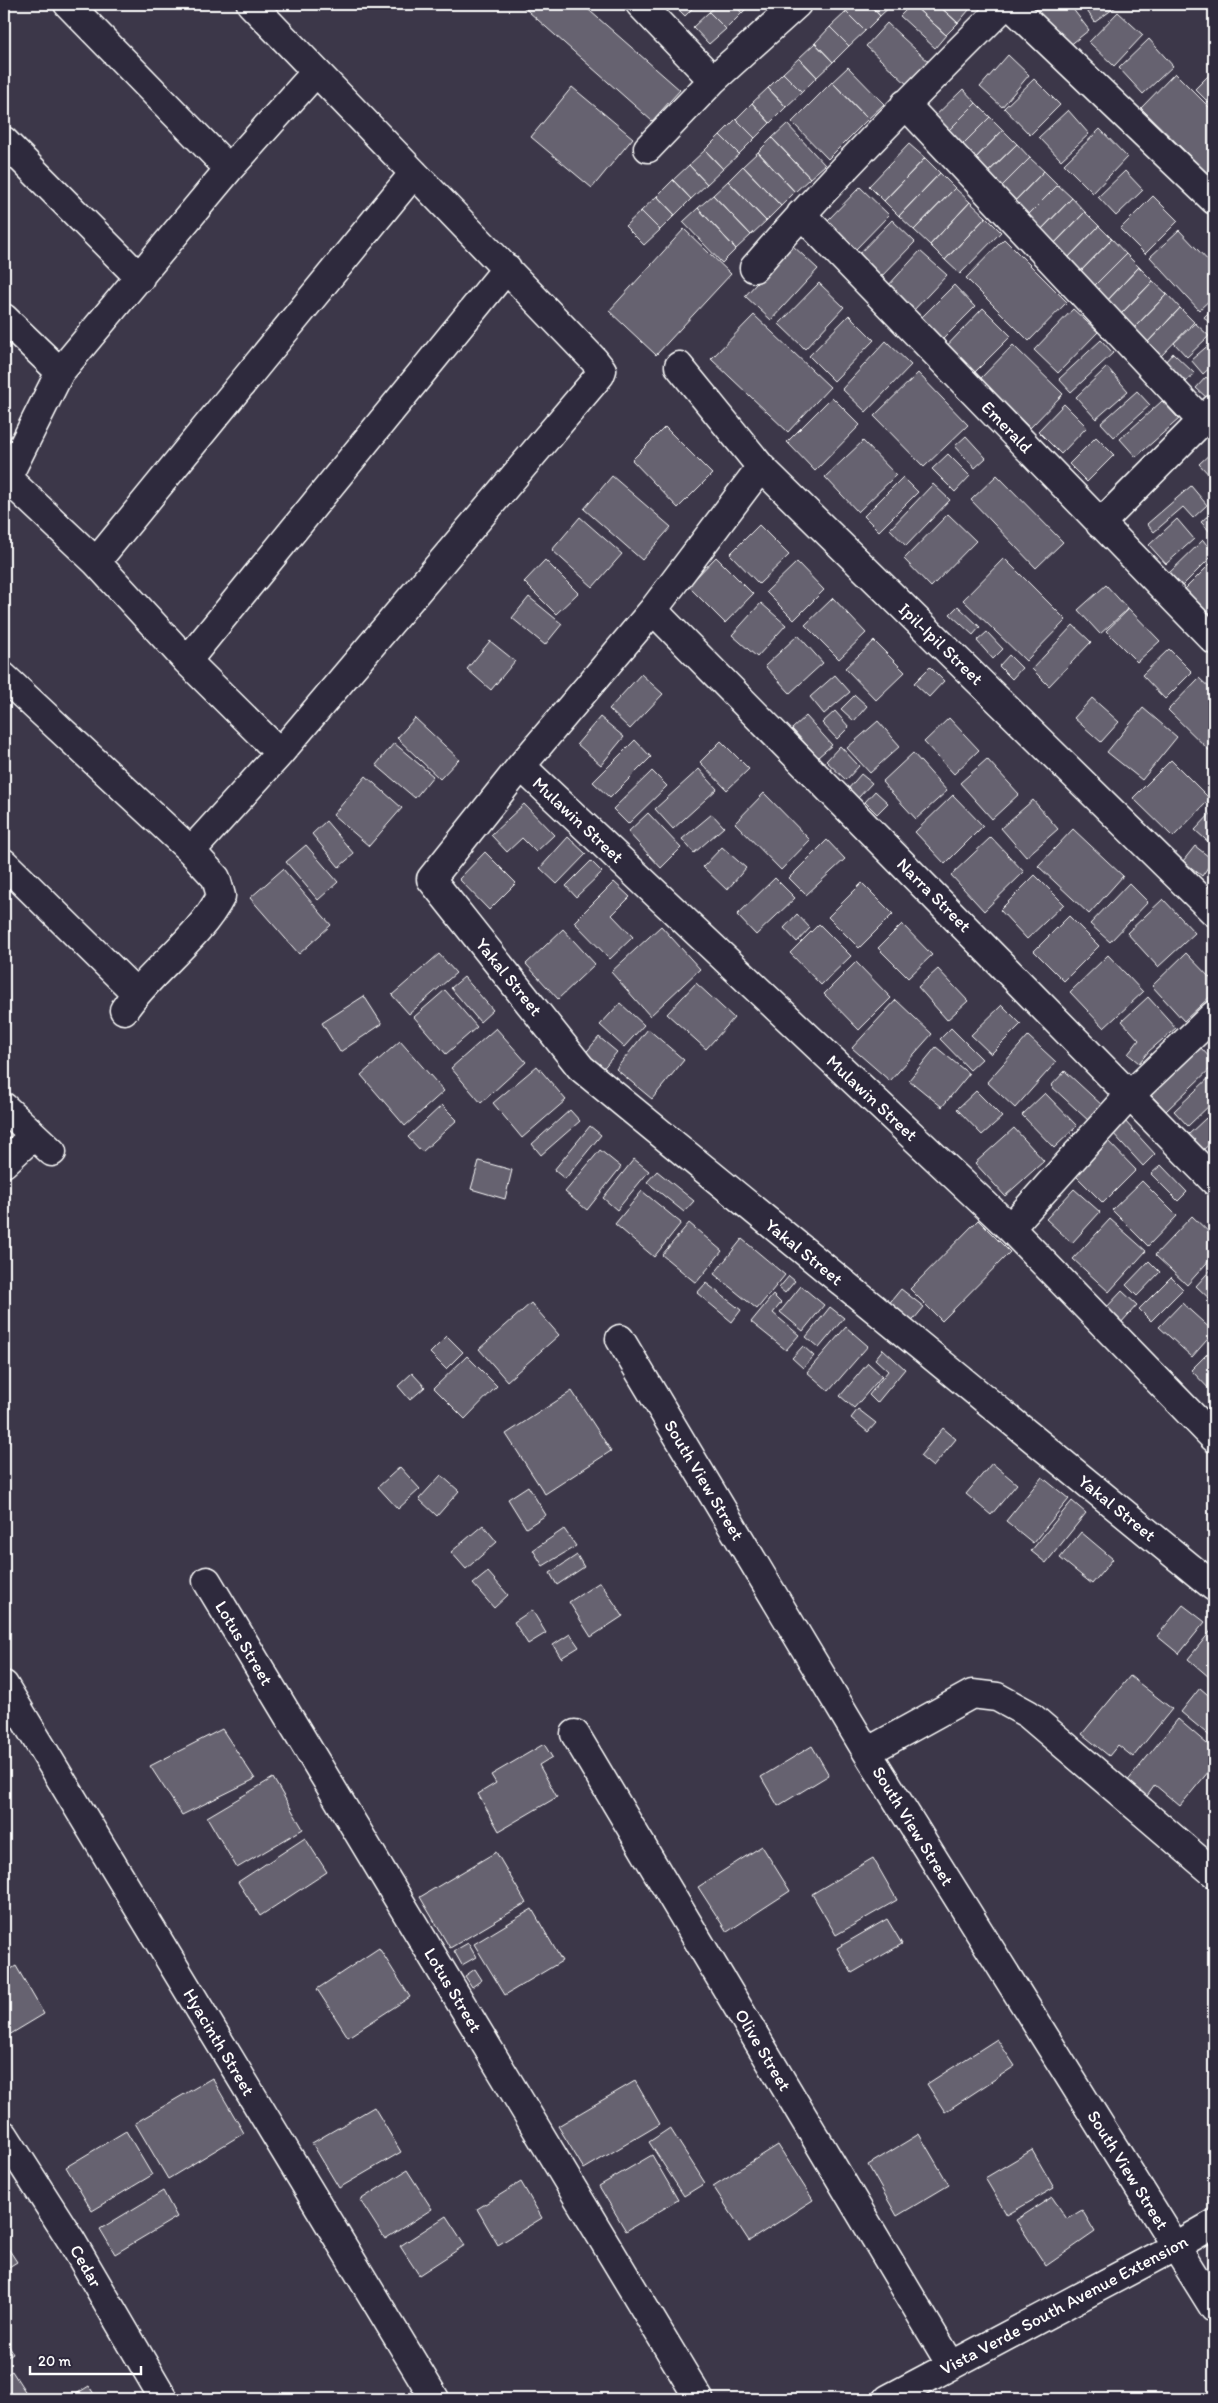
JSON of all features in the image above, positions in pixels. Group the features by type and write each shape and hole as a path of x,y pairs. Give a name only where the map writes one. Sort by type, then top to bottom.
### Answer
{"street":[{"path":"68,4 229,169"},
{"path":"192,851 280,753 600,375 602,370 507,268 250,4"},
{"path":"640,4 713,80"},
{"path":"648,148 713,80 797,4"},
{"path":"754,268 801,214 905,104 1007,4 1214,200"},
{"path":"280,753 188,662 96,562 6,481 60,372 229,169 316,72"},
{"path":"905,104 1208,415 1100,524"},
{"path":"4,141 140,278"},
{"path":"96,562 414,173"},
{"name":"Emerald","path":"801,214 1214,640"},
{"path":"188,662 507,268"},
{"path":"4,318 60,372"},
{"name":"Ipil-Ipil Street","path":"679,366 761,467 1214,912"},
{"path":"521,766 653,610 761,467"},
{"name":"Narra Street","path":"653,610 1214,1181"},
{"path":"4,677 192,851 216,878 220,896 212,913 130,1001 4,863"},
{"name":"Yakal Street","path":"521,766 431,879 581,1068 1214,1587"},
{"name":"Mulawin Street","path":"521,766 1010,1228 1214,1438"},
{"path":"1010,1228 1130,1094 1214,1015"},
{"path":"4,1107 43,1144 4,1163"},
{"name":"South View Street","path":"620,1340 867,1752 1214,2308"},
{"name":"Lotus Street","path":"207,1581 699,2399"},
{"name":"Hyacinth Street","path":"4,1685 435,2399"},
{"path":"867,1752 972,1694 997,1697 1028,1714 1214,1873"},
{"name":"Olive Street","path":"575,1734 951,2365"},
{"name":"Cedar","path":"4,2135 71,2240 164,2399"},
{"name":"Vista Verde South Avenue Extension","path":"888,2399 1214,2224"}],"building":[{"path":"520,4 582,4 680,90 652,121"},
{"path":"673,4 697,4 685,16"},
{"path":"718,4 733,4 742,13 726,29 709,12"},
{"path":"733,4 751,4 742,13"},
{"path":"855,4 869,4 880,16 865,31 846,12"},
{"path":"869,4 893,4 880,16"},
{"path":"912,4 946,35 935,48 900,16"},
{"path":"912,4 937,4 958,23 946,35"},
{"path":"937,4 963,4 969,10 958,23"},
{"path":"1027,4 1069,4 1089,30 1064,50"},
{"path":"1082,4 1120,4 1095,22"},
{"path":"709,12 726,29 709,44 693,27"},
{"path":"846,12 865,31 849,46 830,27"},
{"path":"1118,12 1143,35 1114,66 1089,42"},
{"path":"887,23 931,64 910,87 866,46"},
{"path":"830,27 849,46 833,62 815,43"},
{"path":"1149,39 1173,66 1143,94 1119,68"},
{"path":"815,43 833,62 817,77 799,58"},
{"path":"1008,55 1029,75 1002,107 980,87"},
{"path":"799,58 817,77 802,92 783,73"},
{"path":"848,67 884,104 868,119 832,82"},
{"path":"1214,70 1214,108 1195,89"},
{"path":"783,73 802,92 786,107 768,88"},
{"path":"1175,73 1214,112 1214,174 1211,177 1141,108"},
{"path":"1034,79 1060,105 1030,135 1004,108"},
{"path":"832,82 868,119 828,159 792,122"},
{"path":"572,87 633,138 592,188 531,137"},
{"path":"768,88 786,107 770,123 752,103"},
{"path":"963,89 976,103 942,137 928,123"},
{"path":"752,103 770,123 755,138 736,119"},
{"path":"976,103 990,117 956,151 942,137"},
{"path":"1068,110 1089,134 1061,160 1039,137"},
{"path":"990,117 1003,130 969,165 956,151"},
{"path":"736,119 755,138 739,154 720,135"},
{"path":"787,124 825,165 810,178 772,138"},
{"path":"1100,129 1127,157 1093,193 1064,164"},
{"path":"1003,130 1017,144 982,178 969,165"},
{"path":"720,135 739,154 723,169 705,150"},
{"path":"772,138 810,178 795,192 758,152"},
{"path":"909,144 925,158 884,201 869,186"},
{"path":"1017,144 1030,158 996,192 982,178"},
{"path":"705,150 723,169 707,184 689,165"},
{"path":"758,152 795,192 781,206 743,166"},
{"path":"925,158 940,173 899,216 884,201"},
{"path":"1030,158 1044,171 1010,206 996,192"},
{"path":"689,165 707,184 691,199 673,180"},
{"path":"743,166 781,206 766,221 728,181"},
{"path":"1044,171 1058,185 1024,219 1010,206"},
{"path":"1125,171 1143,190 1116,216 1098,197"},
{"path":"940,173 955,188 914,230 899,216"},
{"path":"673,180 691,199 675,215 657,196"},
{"path":"728,181 766,221 751,235 713,195"},
{"path":"1058,185 1072,198 1037,234 1024,219"},
{"path":"860,187 889,215 856,249 827,221"},
{"path":"955,188 970,202 930,245 914,230"},
{"path":"713,195 751,235 736,249 698,208"},
{"path":"657,196 675,215 660,230 641,211"},
{"path":"1153,196 1178,221 1145,254 1120,229"},
{"path":"1072,198 1085,212 1051,247 1037,234"},
{"path":"970,202 986,217 945,260 930,245"},
{"path":"698,208 736,249 722,263 683,222"},
{"path":"641,211 660,230 644,245 625,226"},
{"path":"1085,212 1099,226 1065,261 1051,247"},
{"path":"986,217 1001,232 960,274 945,260"},
{"path":"892,220 915,242 876,282 853,260"},
{"path":"1099,226 1112,239 1078,274 1065,261"},
{"path":"684,229 731,274 656,355 609,311"},
{"path":"1179,230 1214,267 1214,296 1199,310 1150,257"},
{"path":"1004,239 1067,302 1029,341 966,278"},
{"path":"1112,239 1126,254 1092,288 1078,274"},
{"path":"792,245 818,269 771,320 745,296"},
{"path":"920,251 947,275 912,312 887,287"},
{"path":"1126,254 1139,267 1106,302 1092,288"},
{"path":"1139,267 1153,281 1119,316 1106,302"},
{"path":"1153,281 1167,294 1133,329 1119,316"},
{"path":"819,283 844,307 805,349 779,324"},
{"path":"954,285 975,307 942,340 921,318"},
{"path":"1167,294 1180,308 1147,343 1133,329"},
{"path":"1214,307 1214,329 1204,317"},
{"path":"983,308 1011,336 966,381 939,354"},
{"path":"1180,308 1194,322 1160,357 1147,343"},
{"path":"1073,309 1098,332 1058,373 1034,350"},
{"path":"754,315 830,387 788,432 711,359"},
{"path":"849,315 874,340 834,381 809,356"},
{"path":"1195,323 1209,336 1187,357 1174,343"},
{"path":"1101,340 1113,353 1071,392 1059,379"},
{"path":"886,341 911,365 866,412 842,389"},
{"path":"1211,343 1214,347 1214,364 1203,374 1191,360"},
{"path":"1013,345 1063,394 1030,428 979,380"},
{"path":"1173,353 1194,373 1186,382 1165,362"},
{"path":"1107,367 1128,391 1096,419 1076,397"},
{"path":"918,373 968,425 924,467 874,416"},
{"path":"1206,377 1214,384 1214,390 1207,398 1196,388"},
{"path":"1137,391 1150,405 1114,437 1101,423"},
{"path":"832,397 860,425 815,471 787,442"},
{"path":"1162,401 1179,419 1136,457 1120,439"},
{"path":"1064,404 1087,427 1061,454 1038,431"},
{"path":"665,427 712,474 678,508 632,460"},
{"path":"966,436 986,458 975,468 955,446"},
{"path":"1096,437 1114,455 1087,482 1069,464"},
{"path":"863,441 896,475 858,512 825,477"},
{"path":"1214,450 1214,480 1199,464"},
{"path":"948,454 970,476 955,492 932,469"},
{"path":"997,475 1063,542 1036,568 971,500"},
{"path":"612,476 671,527 642,560 584,509"},
{"path":"903,477 918,492 879,531 864,516"},
{"path":"933,484 950,500 906,546 890,529"},
{"path":"1191,486 1207,505 1193,518 1183,507 1154,532 1147,524"},
{"path":"1214,510 1214,536 1201,522"},
{"path":"948,514 976,541 931,587 904,559"},
{"path":"580,517 622,554 593,587 552,550"},
{"path":"1177,519 1194,539 1166,564 1149,545"},
{"path":"759,525 789,555 759,584 730,554"},
{"path":"1203,540 1214,554 1179,589 1166,576"},
{"path":"716,557 753,594 725,623 688,586"},
{"path":"1004,558 1066,620 1026,661 963,600"},
{"path":"545,560 578,593 556,614 524,582"},
{"path":"1214,560 1214,617 1213,618 1185,589"},
{"path":"797,562 824,590 794,620 766,592"},
{"path":"1106,585 1128,609 1100,634 1078,610"},
{"path":"529,597 562,624 545,645 512,618"},
{"path":"833,598 866,633 839,659 805,625"},
{"path":"761,603 786,625 757,657 732,635"},
{"path":"958,606 980,627 973,635 950,614"},
{"path":"1129,609 1160,641 1137,662 1106,631"},
{"path":"1073,625 1091,642 1049,686 1032,669"},
{"path":"987,632 1003,649 993,659 977,641"},
{"path":"798,635 823,663 790,693 765,666"},
{"path":"490,641 515,661 491,690 467,669"},
{"path":"874,641 905,672 876,700 845,668"},
{"path":"1169,649 1192,672 1165,699 1142,675"},
{"path":"1009,655 1022,668 1012,679 999,666"},
{"path":"930,667 944,681 929,697 914,683"},
{"path":"641,674 663,694 630,729 609,709"},
{"path":"835,675 850,692 824,714 810,697"},
{"path":"1199,678 1214,692 1214,755 1168,710"},
{"path":"855,695 867,706 854,721 841,709"},
{"path":"1092,698 1119,722 1101,742 1074,718"},
{"path":"1143,708 1177,737 1142,780 1107,752"},
{"path":"835,711 849,727 837,739 822,723"},
{"path":"806,716 832,745 818,757 792,729"},
{"path":"600,717 624,737 601,765 577,744"},
{"path":"415,718 459,759 440,779 397,738"},
{"path":"949,718 979,750 954,774 924,742"},
{"path":"878,721 900,746 870,773 847,748"},
{"path":"635,740 651,757 610,798 593,782"},
{"path":"721,741 749,769 727,790 700,762"},
{"path":"394,743 433,776 415,798 376,765"},
{"path":"840,746 859,766 846,780 826,761"},
{"path":"913,753 947,791 916,819 882,782"},
{"path":"987,759 1019,794 992,819 960,783"},
{"path":"1171,760 1210,799 1173,837 1133,798"},
{"path":"699,769 717,789 673,829 655,809"},
{"path":"652,771 667,786 628,824 613,809"},
{"path":"861,774 872,783 858,798 848,789"},
{"path":"366,776 402,808 369,846 333,815"},
{"path":"875,791 888,803 877,814 865,802"},
{"path":"764,793 810,840 781,870 735,823"},
{"path":"953,795 983,826 945,864 915,832"},
{"path":"1033,800 1058,829 1026,857 1001,828"},
{"path":"524,804 554,835 536,852 522,838 507,852 491,835"},
{"path":"1214,810 1214,847 1195,830"},
{"path":"648,813 681,848 661,868 628,832"},
{"path":"712,814 724,827 694,853 682,839"},
{"path":"326,821 354,854 339,867 312,834"},
{"path":"1073,829 1123,876 1089,914 1038,866"},
{"path":"568,837 586,854 557,884 540,868"},
{"path":"991,837 1024,872 984,911 951,875"},
{"path":"827,840 845,859 806,895 789,878"},
{"path":"306,845 338,882 318,900 286,862"},
{"path":"1195,846 1213,860 1202,876 1183,861"},
{"path":"722,847 746,868 727,890 703,867"},
{"path":"485,852 516,883 489,910 459,879"},
{"path":"591,861 602,872 576,897 566,886"},
{"path":"283,869 331,925 299,954 250,898"},
{"path":"1035,875 1064,904 1027,939 1000,910"},
{"path":"775,878 795,898 756,935 737,915"},
{"path":"614,882 630,897 612,915 633,937 610,959 574,922"},
{"path":"862,883 893,914 859,948 828,917"},
{"path":"1129,883 1148,902 1110,942 1090,924"},
{"path":"1163,899 1195,933 1158,967 1127,933"},
{"path":"797,914 810,928 797,942 784,928"},
{"path":"1069,916 1099,946 1064,981 1034,951"},
{"path":"819,924 851,956 821,985 790,953"},
{"path":"902,924 932,955 908,978 878,948"},
{"path":"661,926 700,969 650,1016 611,972"},
{"path":"563,929 595,964 558,999 526,964"},
{"path":"1186,953 1214,982 1214,993 1184,1021 1152,986"},
{"path":"439,954 456,973 409,1014 392,995"},
{"path":"1108,955 1143,992 1104,1028 1070,992"},
{"path":"856,962 891,998 859,1030 824,994"},
{"path":"938,969 968,1001 947,1020 918,987"},
{"path":"464,977 493,1010 480,1022 451,988"},
{"path":"696,983 734,1018 706,1049 667,1014"},
{"path":"445,990 477,1027 446,1054 414,1017"},
{"path":"364,996 382,1024 340,1052 322,1023"},
{"path":"1148,997 1176,1028 1149,1051 1139,1063 1128,1054 1139,1040 1122,1021"},
{"path":"896,1000 932,1034 890,1081 852,1048"},
{"path":"620,1003 644,1025 624,1047 600,1025"},
{"path":"1002,1005 1021,1024 991,1054 971,1035"},
{"path":"496,1028 526,1062 481,1103 451,1068"},
{"path":"951,1028 982,1059 970,1070 940,1039"},
{"path":"648,1029 684,1060 652,1099 616,1069"},
{"path":"1028,1036 1056,1062 1015,1108 987,1082"},
{"path":"599,1037 617,1052 601,1071 583,1056"},
{"path":"400,1041 444,1091 405,1126 361,1075"},
{"path":"936,1047 969,1074 942,1107 909,1080"},
{"path":"1200,1047 1214,1062 1214,1065 1166,1111 1150,1094"},
{"path":"537,1066 566,1100 522,1138 493,1103"},
{"path":"1065,1071 1104,1107 1090,1122 1051,1086"},
{"path":"1214,1073 1214,1101 1188,1126 1174,1111"},
{"path":"976,1091 1002,1117 982,1135 957,1109"},
{"path":"1045,1093 1077,1126 1054,1148 1022,1115"},
{"path":"442,1105 457,1120 422,1152 408,1137"},
{"path":"570,1110 580,1121 541,1155 532,1144"},
{"path":"1206,1118 1214,1127 1214,1140 1202,1151 1188,1135"},
{"path":"1124,1120 1155,1154 1143,1166 1112,1132"},
{"path":"590,1126 601,1135 565,1179 554,1170"},
{"path":"1014,1128 1044,1161 1005,1196 975,1163"},
{"path":"1105,1138 1136,1170 1103,1203 1071,1171"},
{"path":"1214,1147 1214,1162 1207,1155"},
{"path":"600,1150 621,1167 587,1210 565,1192"},
{"path":"634,1159 649,1171 617,1210 603,1198"},
{"path":"479,1161 512,1170 505,1199 471,1189"},
{"path":"1161,1165 1187,1192 1178,1201 1151,1174"},
{"path":"657,1171 694,1201 684,1212 647,1182"},
{"path":"1142,1181 1177,1216 1148,1246 1112,1210"},
{"path":"1074,1189 1100,1212 1072,1243 1046,1219"},
{"path":"642,1191 681,1223 654,1257 615,1224"},
{"path":"1192,1216 1214,1237 1214,1255 1187,1285 1155,1255"},
{"path":"1110,1219 1146,1251 1109,1292 1073,1259"},
{"path":"978,1220 1010,1252 942,1321 910,1289"},
{"path":"689,1223 722,1251 696,1283 662,1255"},
{"path":"742,1239 785,1275 757,1309 714,1274"},
{"path":"1149,1261 1160,1272 1137,1296 1126,1285"},
{"path":"1214,1266 1214,1303 1196,1286"},
{"path":"789,1276 795,1281 785,1293 779,1288"},
{"path":"1171,1277 1183,1289 1151,1321 1139,1309"},
{"path":"706,1283 741,1310 732,1322 697,1293"},
{"path":"801,1286 824,1305 803,1331 780,1312"},
{"path":"901,1289 924,1307 904,1331 882,1312"},
{"path":"1122,1291 1137,1305 1120,1324 1105,1309"},
{"path":"773,1295 781,1303 773,1313 799,1335 786,1350 751,1322"},
{"path":"531,1303 559,1335 507,1381 479,1349"},
{"path":"1182,1303 1214,1332 1192,1357 1159,1327"},
{"path":"830,1307 844,1318 819,1348 806,1337"},
{"path":"846,1327 868,1346 829,1391 807,1372"},
{"path":"447,1336 463,1352 446,1369 430,1353"},
{"path":"803,1346 814,1356 803,1368 792,1358"},
{"path":"1214,1347 1214,1394 1191,1370"},
{"path":"883,1349 905,1369 877,1403 869,1395 888,1371 875,1359"},
{"path":"467,1356 497,1386 465,1419 434,1388"},
{"path":"868,1363 882,1376 854,1408 840,1396"},
{"path":"412,1373 425,1387 410,1400 398,1386"},
{"path":"572,1391 611,1451 545,1494 506,1434"},
{"path":"858,1409 876,1423 868,1432 851,1418"},
{"path":"943,1428 956,1439 933,1467 920,1456"},
{"path":"992,1463 1017,1484 991,1515 966,1494"},
{"path":"400,1467 420,1489 398,1509 378,1487"},
{"path":"441,1475 459,1491 437,1516 419,1499"},
{"path":"1042,1477 1069,1499 1033,1543 1006,1521"},
{"path":"528,1486 546,1515 526,1528 508,1499"},
{"path":"1072,1501 1086,1513 1046,1563 1031,1551"},
{"path":"483,1525 497,1542 466,1569 451,1552"},
{"path":"564,1529 576,1546 543,1566 533,1550"},
{"path":"1081,1532 1113,1559 1092,1584 1060,1558"},
{"path":"577,1555 584,1567 557,1585 550,1573"},
{"path":"488,1572 508,1595 494,1608 473,1584"},
{"path":"600,1582 623,1616 591,1637 569,1602"},
{"path":"1183,1605 1205,1622 1179,1654 1157,1636"},
{"path":"532,1610 546,1633 528,1644 514,1622"},
{"path":"1214,1627 1214,1671 1209,1677 1188,1659"},
{"path":"570,1634 579,1647 561,1658 553,1645"},
{"path":"1130,1676 1172,1709 1133,1757 1118,1745 1109,1756 1082,1734"},
{"path":"1200,1688 1214,1700 1214,1735 1212,1738 1181,1712"},
{"path":"1178,1719 1214,1750 1214,1765 1180,1806 1155,1785 1145,1799 1126,1783"},
{"path":"222,1729 255,1779 182,1815 150,1766"},
{"path":"544,1744 552,1757 539,1765 557,1797 499,1831 478,1794 496,1783 491,1775"},
{"path":"812,1746 829,1775 778,1806 761,1777"},
{"path":"273,1778 303,1829 237,1868 207,1817"},
{"path":"305,1838 327,1872 260,1916 238,1882"},
{"path":"762,1846 790,1891 727,1932 698,1887"},
{"path":"496,1852 526,1903 450,1948 420,1897"},
{"path":"873,1858 897,1900 836,1935 812,1894"},
{"path":"532,1909 562,1961 505,1995 474,1944"},
{"path":"887,1919 902,1944 852,1973 837,1948"},
{"path":"468,1943 476,1957 462,1965 454,1951"},
{"path":"379,1948 410,1997 348,2037 317,1989"},
{"path":"16,1966 44,2014 4,2038 4,1973"},
{"path":"475,1969 482,1980 472,1987 465,1976"},
{"path":"997,2039 1015,2066 945,2112 927,2084"},
{"path":"212,2078 244,2133 168,2179 135,2123"},
{"path":"635,2081 660,2124 584,2169 558,2126"},
{"path":"374,2107 401,2152 339,2188 312,2143"},
{"path":"670,2128 705,2183 684,2196 649,2142"},
{"path":"126,2131 152,2175 92,2211 66,2167"},
{"path":"919,2134 949,2185 897,2216 868,2165"},
{"path":"778,2145 813,2200 749,2241 713,2186"},
{"path":"1032,2150 1054,2188 1007,2215 985,2178"},
{"path":"652,2155 678,2200 626,2231 599,2186"},
{"path":"407,2170 432,2209 385,2239 360,2200"},
{"path":"521,2182 542,2218 498,2245 477,2209"},
{"path":"163,2191 177,2217 115,2254 100,2229"},
{"path":"1052,2197 1067,2219 1082,2210 1095,2232 1046,2266 1016,2220"},
{"path":"446,2216 465,2245 419,2275 400,2246"},
{"path":"4,2242 17,2262 4,2270"},
{"path":"4,2338 13,2353 4,2359"},
{"path":"12,2371 30,2399 4,2399 4,2376"},
{"path":"89,2386 97,2399 68,2399"}]}
